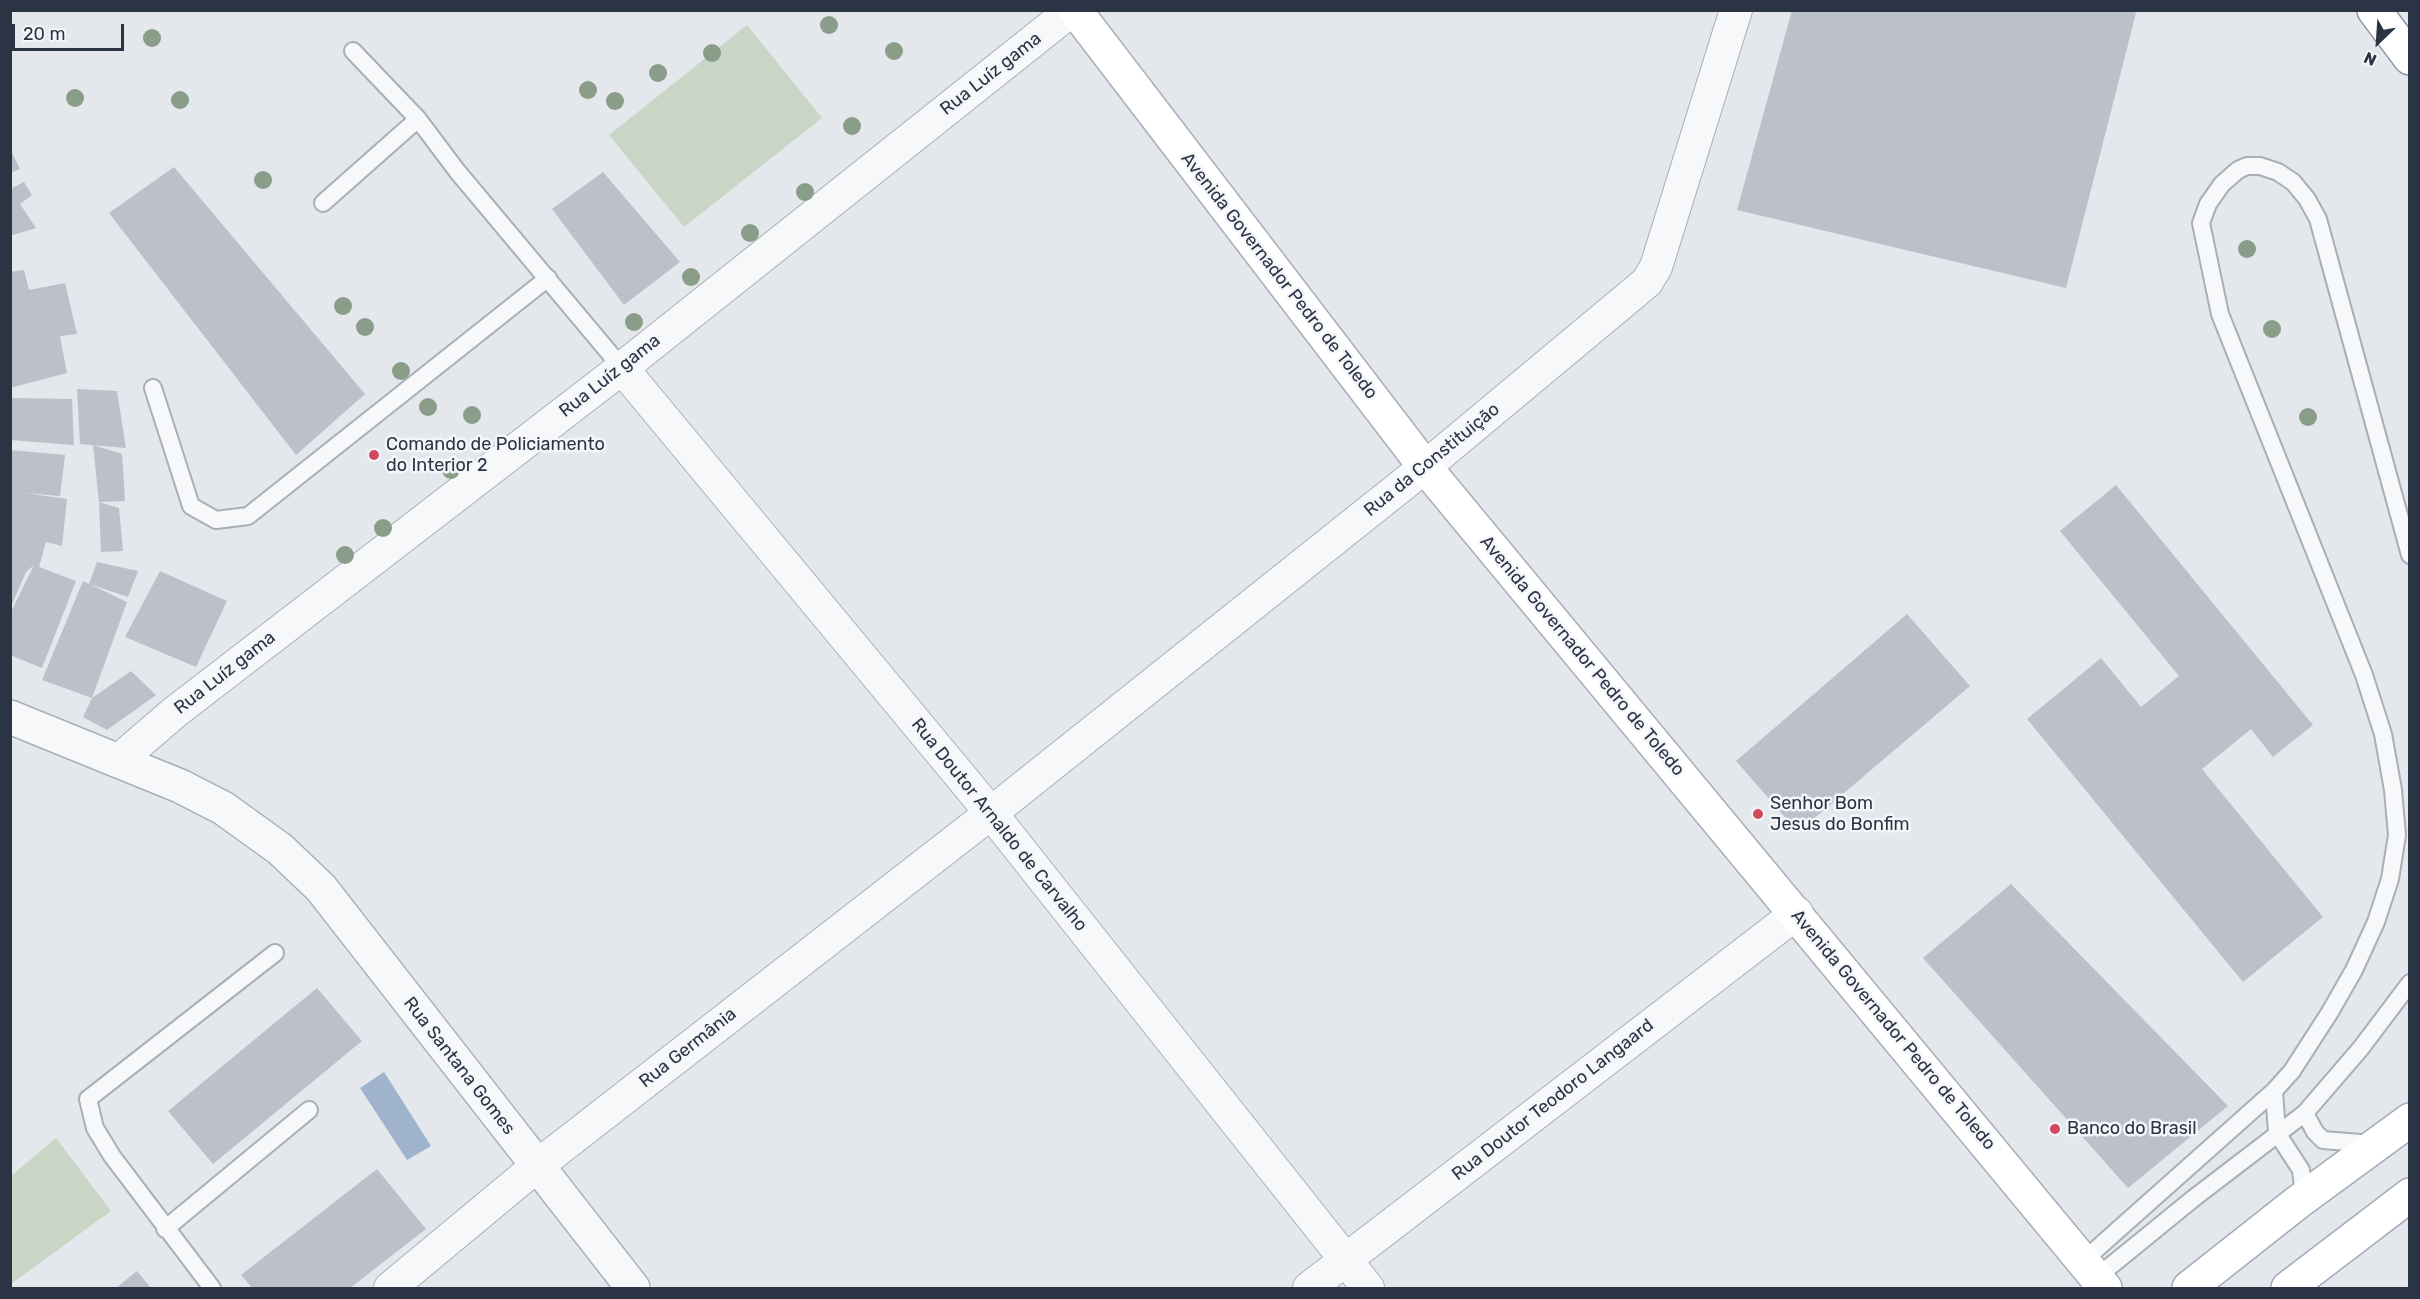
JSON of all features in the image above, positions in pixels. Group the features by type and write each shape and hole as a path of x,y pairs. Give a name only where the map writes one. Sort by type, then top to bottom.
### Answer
{"main road":[{"name":"Avenida Governador Pedro de Toledo","path":"1073,10 1425,467 2095,1275"},
{"path":"2374,10 2409,58"},
{"path":"2189,1288 2298,1202 2409,1120"},
{"path":"2289,1288 2409,1195"}],"street":[{"name":"Rua Luíz gama","path":"118,761 175,712 622,368 1073,10"},
{"name":"Rua da Constituição","path":"991,813 1425,467 1641,288 1652,276 1736,10"},
{"name":"Rua Doutor Arnaldo de Carvalho","path":"622,368 991,813 1368,1288"},
{"name":"Rua Santana Gomes","path":"10,717 180,786 223,808 280,849 321,888 633,1288"},
{"name":"Rua Germânia","path":"390,1288 537,1166 991,813"},
{"name":"Rua Doutor Teodoro Langaard","path":"1309,1288 1797,913"}],"lane":[{"path":"353,51 418,119 457,171 622,368"},
{"path":"323,203 418,119"},
{"path":"2095,1275 2274,1091 2309,1047 2354,970 2376,922 2390,879 2397,835 2393,790 2383,734 2364,675 2220,314 2201,223 2208,204 2222,184 2238,170 2247,166 2260,166 2278,172 2293,182 2307,199 2318,219 2409,555"},
{"path":"153,388 192,506 216,520 248,516 548,278"},
{"path":"212,1288 165,1228 105,1144 95,1128 88,1099 275,953"},
{"path":"2095,1275 2305,1113 2361,1048 2409,983"},
{"path":"2274,1091 2277,1133 2301,1170 2303,1188 2298,1202"},
{"path":"165,1228 309,1110"},
{"path":"2305,1113 2315,1132 2323,1140 2377,1144"}],"green space":[{"path":"747,25 822,118 684,227 609,135"},
{"path":"56,1138 111,1211 11,1284 11,1176"}],"water":[{"path":"384,1072 431,1146 407,1160 360,1088"}],"building":[{"path":"1792,10 2125,10 2136,13 2066,288 1737,210"},
{"path":"10,149 20,169 10,173"},
{"path":"174,167 365,394 296,455 109,213"},
{"path":"603,172 680,262 624,305 552,209"},
{"path":"24,182 32,195 20,204 36,228 10,236 10,189"},
{"path":"24,270 29,290 65,283 77,334 60,336 67,373 10,388 10,272"},
{"path":"77,389 117,391 126,448 80,444"},
{"path":"10,398 72,399 74,445 10,440"},
{"path":"93,445 122,454 125,501 99,502"},
{"path":"10,450 65,455 60,496 25,493 67,499 62,546 46,542 39,567 76,581 42,668 10,655 10,614 34,565 26,572 10,609"},
{"path":"2116,485 2313,725 2273,757 2251,729 2202,769 2323,917 2243,982 2027,719 2101,658 2141,707 2179,676 2060,531"},
{"path":"99,502 119,508 123,551 101,552"},
{"path":"97,562 138,571 128,597 89,584"},
{"path":"160,571 227,601 196,667 125,637"},
{"path":"83,581 127,602 92,698 42,680"},
{"path":"1907,614 1970,686 1798,832 1736,761"},
{"path":"131,671 156,695 107,730 83,717 92,698"},
{"path":"2011,884 2228,1106 2128,1188 1923,958"},
{"path":"317,988 362,1041 213,1164 168,1111"},
{"path":"377,1169 426,1229 350,1288 252,1288 241,1275"},
{"path":"137,1271 151,1288 116,1288"}],"place":[{"name":"Comando de Policiamento do Interior 2","path":"374,455"},
{"name":"Senhor Bom Jesus do Bonfim","path":"1758,814"},
{"name":"Banco do Brasil","path":"2055,1129"}]}
